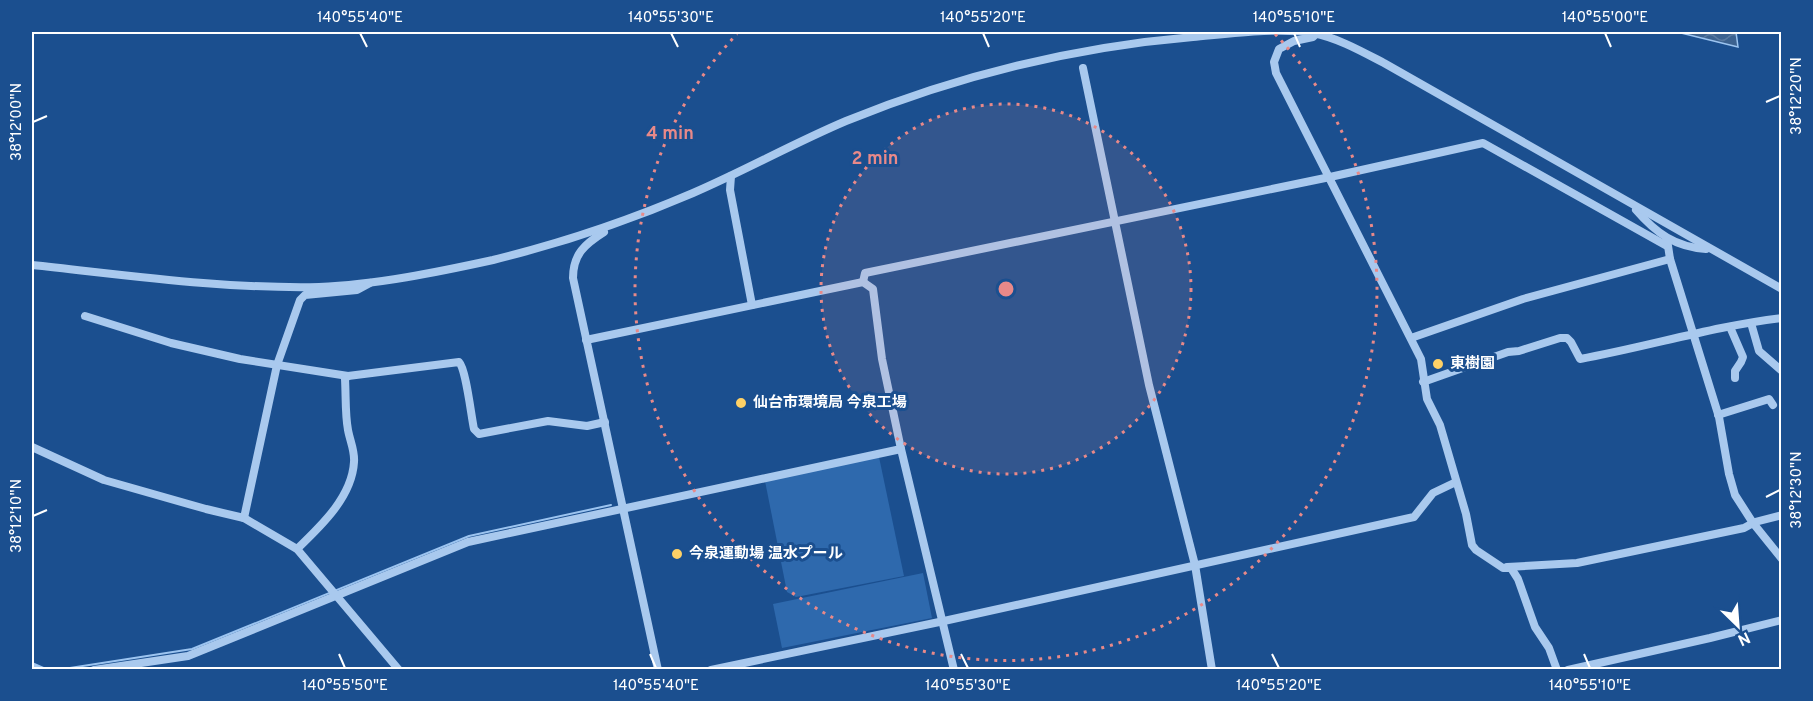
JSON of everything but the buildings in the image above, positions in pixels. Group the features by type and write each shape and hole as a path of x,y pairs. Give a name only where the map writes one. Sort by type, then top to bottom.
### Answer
{"street":[{"path":"32,265 241,286 321,286 371,282 500,258 588,234 691,194 824,131 955,82 1067,54 1146,41 1279,32 1317,34 1346,44 1384,63 1782,290"},
{"path":"1317,34 1294,41 1279,49 1274,62 1276,73 1421,359 1427,399 1440,425 1466,514 1472,545 1503,568 1511,568 1518,579 1533,622 1549,648 1557,669"},
{"path":"1083,69 1149,385 1195,565 1212,669"},
{"path":"863,282 866,273 1483,143 1667,243 1711,250"},
{"path":"731,176 730,190 752,305"},
{"path":"1630,203 1667,243 1718,414 1733,489 1740,505 1782,559"},
{"path":"618,222 585,245 576,256 573,278 602,423 658,669"},
{"path":"1411,339 1523,299 1670,259"},
{"path":"244,518 277,365 303,297 357,290 371,282"},
{"path":"586,339 863,282 873,289 882,359 954,669"},
{"path":"85,316 171,344 240,359 348,376 459,362 463,366 474,429 479,434 548,421 587,426 602,423"},
{"path":"1423,382 1508,352 1520,351 1560,338 1567,338 1571,342 1580,359 1751,322 1782,318"},
{"path":"1751,322 1758,351 1782,371"},
{"path":"1730,327 1743,357"},
{"path":"1735,378 1735,371 1743,357 1758,351"},
{"path":"297,549 326,522 346,489 353,471 354,460 347,420 345,380 348,376"},
{"path":"1718,414 1768,399 1773,405"},
{"path":"32,447 104,480 244,518 297,549 399,669"},
{"path":"94,669 188,656 334,592 468,542 901,448"},
{"path":"711,669 944,621 1414,516 1433,493 1456,482"},
{"path":"1503,568 1577,563 1744,528 1782,514"},
{"path":"1568,669 1782,620"},
{"path":"32,667 37,669"}],"shaded area":[{"path":"879,457 904,576 796,597 787,592 765,481"},
{"path":"923,573 932,618 782,648 773,604"}],"water":[{"path":"1677,32 1736,32 1738,47"}],"waterway":[{"path":"57,670 192,649 469,536 611,505"},
{"path":"32,663 48,670"}],"place":[{"name":"東樹園","path":"1438,364"},
{"name":"仙台市環境局 今泉工場","path":"741,403"},
{"name":"今泉運動場 温水プール","path":"677,554"}]}
